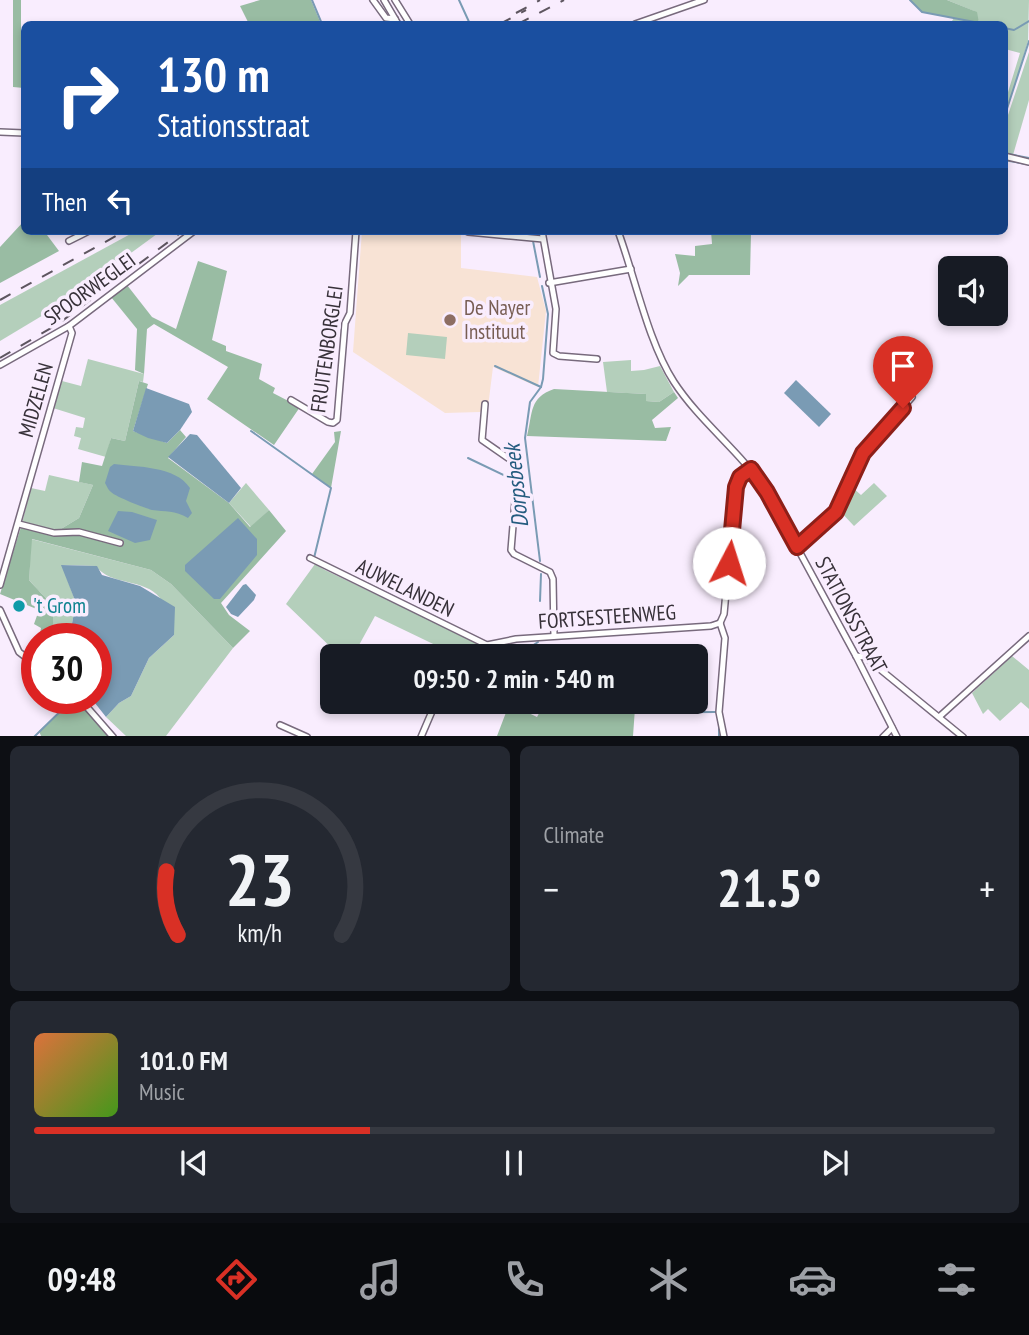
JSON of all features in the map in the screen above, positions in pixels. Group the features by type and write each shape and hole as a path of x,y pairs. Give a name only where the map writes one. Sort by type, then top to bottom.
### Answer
{"street":[{"path":"373,0 386,18 394,21"},
{"path":"384,0 395,21"},
{"path":"395,0 408,21"},
{"path":"646,21 704,0"},
{"path":"0,132 21,133"},
{"path":"1008,157 1029,162"},
{"path":"69,242 82,235"},
{"name":"SPOORWEGLEI","path":"0,365 69,326 189,235"},
{"name":"FRUITENBORGLEI","path":"291,400 328,422 337,420 345,323 350,313 356,235"},
{"path":"508,235 543,239"},
{"path":"542,235 555,309 553,353 559,356 597,359"},
{"name":"STATIONSSTRAAT","path":"619,235 655,342 674,383 751,469 767,492 896,736"},
{"path":"550,283 631,269"},
{"name":"MIDZELEN","path":"1,580 72,333 69,326"},
{"path":"797,547 836,512 863,453 912,397"},
{"path":"485,404 482,440 517,463 511,550 550,572 553,579 554,636"},
{"path":"724,736 719,712 724,638 720,623 724,614 736,483 751,469"},
{"path":"19,524 54,533 79,532 120,543"},
{"name":"AUWELANDEN","path":"310,558 485,644"},
{"path":"0,610 21,654"},
{"name":"FORTSESTEENWEG","path":"492,644 516,639 711,626 720,623"},
{"path":"939,717 1029,636"},
{"path":"856,656 865,657 962,736"},
{"path":"93,714 112,736"},
{"path":"421,736 431,714"},
{"path":"280,725 305,736"},
{"path":"884,736 892,728"}],"shaded area":[{"name":"De Nayer Instituut","path":"362,235 461,235 461,268 537,277 546,311 538,387 493,367 488,407 480,412 445,413 353,352"}],"green space":[{"path":"13,0 21,0 21,88 13,87"},
{"path":"260,0 311,0 320,21 248,21 240,6"},
{"path":"910,0 947,0 977,12 979,21 969,21 922,12"},
{"path":"947,0 1029,0 1028,41 1008,107 1008,92 1020,53 1008,50 1008,21 979,21 974,11"},
{"path":"954,18 973,21 952,21"},
{"path":"1029,52 1029,100 1013,155 1008,154 1008,115"},
{"path":"21,224 21,235 47,235 59,251 0,283 0,247"},
{"path":"129,235 156,235 60,305 0,341 0,305"},
{"path":"711,235 751,235 750,275 689,275 678,286 680,273 675,254 695,256 695,246 712,244"},
{"path":"198,261 227,271 212,340 226,346 226,351 262,364 259,379 275,388 273,393 300,407 274,445 207,399 228,367 154,324 147,329 144,374 135,370 137,329 111,297 127,285 152,317 176,329"},
{"path":"408,333 447,337 445,359 406,355"},
{"path":"88,359 144,374 143,382 139,381 125,441 111,438 106,457 78,449 81,438 74,436 76,427 83,428 85,418 53,408 62,381 81,386"},
{"path":"631,360 631,371 660,366 674,392 659,402 646,401 646,394 607,392 603,362"},
{"path":"139,381 148,384 133,431 167,443 180,430 186,437 168,458 229,503 250,527 269,510 286,531 221,603 229,615 250,631 233,648 171,584 151,570 32,539 29,580 51,605 53,623 34,623 39,610 0,594 21,527 51,535 79,518 93,485 79,482 82,462 102,466 111,438 125,441"},
{"path":"554,389 646,394 646,401 659,402 674,392 678,398 652,420 655,428 671,427 666,441 527,436 536,401"},
{"path":"341,431 331,488 312,474 335,442 334,432"},
{"path":"49,475 93,485 79,518 56,532 22,523 31,488 45,491"},
{"path":"246,483 269,510 251,527 229,503"},
{"path":"874,483 887,496 854,526 839,510 853,488 861,495"},
{"path":"31,539 151,570 171,584 233,648 166,736 126,736 106,717 112,714 119,703 131,696 149,658 174,635 160,598 146,587 110,577 96,566 62,565 76,603 72,623 53,623 51,605 29,580"},
{"path":"315,564 480,644 433,644 375,616 360,644 328,644 286,604"},
{"path":"1012,656 1029,670 1029,709 1021,702 1000,721 988,709 983,714 972,693"},
{"path":"57,714 90,714 110,736 41,736 39,731"},
{"path":"505,714 531,714 537,717 539,714 635,714 633,736 497,736"}],"water":[{"path":"796,380 831,414 819,427 784,393"},
{"path":"146,388 189,404 192,412 167,443 133,431"},
{"path":"190,434 197,435 241,488 229,503 168,457"},
{"path":"114,464 155,469 175,475 190,488 186,501 192,513 188,518 174,512 152,510 114,494 105,483 110,467"},
{"path":"118,511 132,512 157,520 150,540 135,543 108,531"},
{"path":"238,518 257,539 257,555 220,599 214,599 185,571 185,565"},
{"path":"61,565 97,566 102,575 140,586 175,607 174,635 149,658 131,696 112,711 112,623 72,623 76,603"},
{"path":"246,584 256,595 238,617 231,614 226,607"}],"waterway":[{"path":"312,0 321,21"},
{"name":"Dorpsbeek","path":"459,0 469,21"},
{"path":"910,0 922,12 969,21"},
{"path":"1008,29 1014,30 1029,21"},
{"path":"1008,106 1029,41"},
{"path":"1008,154 1029,158"},
{"path":"1008,161 1026,164"},
{"name":"Dorpsbeek","path":"533,241 540,277"},
{"name":"Dorpsbeek","path":"540,561 525,438 530,402 541,387 543,379 548,314 542,286"},
{"path":"495,366 541,387"},
{"path":"251,431 331,488 314,558"},
{"path":"468,458 510,478"},
{"name":"Dorpsbeek","path":"540,601 541,574"},
{"name":"Dorpsbeek","path":"708,712 716,712"},
{"path":"35,736 58,714"},
{"name":"Dorpsbeek","path":"719,727 719,736"}],"railway":[{"path":"516,13 540,0"},
{"path":"524,21 564,0"},
{"path":"506,21 526,10"},
{"path":"0,300 118,235"},
{"path":"0,358 58,324 178,235"}],"place":[{"name":"De Nayer Instituut","path":"450,320"},
{"name":"'t Grom","path":"19,606"}],"route":[{"path":"729,563 736,483 740,477 751,469 797,547 836,512 863,453 903,408"}]}
